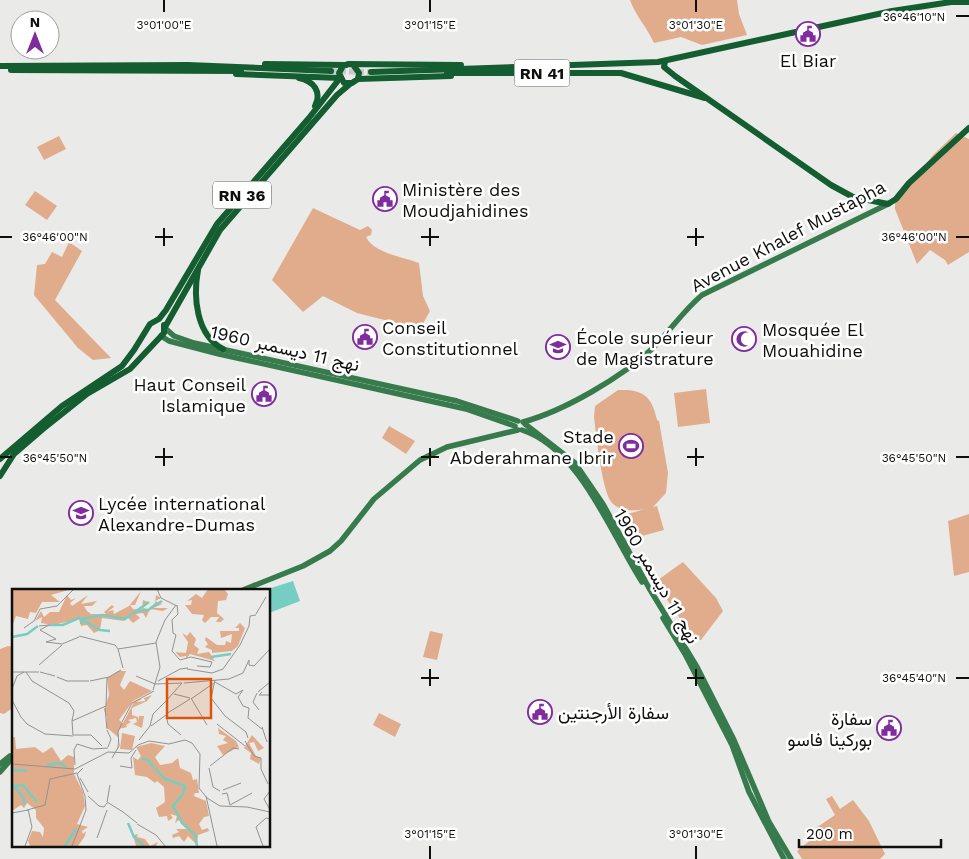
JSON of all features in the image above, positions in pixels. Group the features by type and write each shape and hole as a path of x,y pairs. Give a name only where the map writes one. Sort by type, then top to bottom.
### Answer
{"main road":[{"path":"220,69 239,64 354,66 454,64 477,68 665,61 892,11 951,2 969,2"},
{"path":"665,61 666,69 836,188 853,197 888,204"},
{"path":"346,65 340,70 340,78 344,83 350,84 358,79 359,73 354,66"},
{"path":"0,66 331,72"},
{"name":"RN 41","path":"477,68 371,73 621,73 709,98"},
{"path":"0,70 220,69 304,79 314,85 318,97 309,118"},
{"name":"RN 41","path":"358,79 470,76 488,73"},
{"path":"272,76 340,78"},
{"name":"RN 36","path":"157,320 166,310 218,224 309,118 340,78"},
{"name":"RN 36","path":"165,328 199,264 223,225 337,95 350,84"},
{"name":"Avenue Khalef Mustapha","path":"245,589 303,566 330,550 341,541 374,499 420,460 447,447 500,434 544,415 632,366 654,347 684,311 702,295 896,199 909,183 969,128"},
{"path":"199,264 196,294 200,320 212,342 223,349"},
{"path":"0,459 62,406 122,366 150,324 157,320 162,322 165,328 144,357 124,373 87,394 64,411 14,454 0,476"},
{"name":"نهج 11 ديسمبر 1960","path":"165,328 167,332 178,338 457,401 521,426 563,452 584,474 694,662 734,740 756,794 791,859"},
{"path":"148,329 152,336 160,336"},
{"name":"نهج 11 ديسمبر 1960","path":"160,336 169,341 219,354 466,409 521,426 564,458 585,484 626,557 685,654 738,760 749,792 784,859"},
{"path":"134,350 144,344 146,348 144,357"},
{"path":"0,764 12,756"},
{"path":"0,772 12,757"}],"shaded area":[{"path":"630,0 737,0 739,14 747,35 702,45 681,37 654,43"},
{"path":"956,133 969,139 969,252 948,265 945,260 930,250 917,264 895,209 895,203 933,155"},
{"path":"59,136 66,149 44,160 37,147"},
{"path":"35,191 57,206 47,220 25,205"},
{"path":"313,208 360,230 368,226 372,230 371,235 366,237 375,247 389,254 419,263 423,296 430,311 420,329 357,313 323,296 303,312 272,280"},
{"path":"69,242 82,251 55,300 111,358 93,360 78,348 34,295 37,265 45,264 52,252 62,257"},
{"path":"706,389 710,423 678,427 674,393"},
{"name":"Stade Abderahmane Ibrir","path":"618,390 634,391 649,400 659,421 668,473 666,493 653,507 657,506 664,530 631,539 624,515 645,509 619,508 608,497 600,463 594,417 595,406"},
{"path":"389,426 415,441 406,454 382,438"},
{"path":"969,514 969,572 954,576 948,521"},
{"path":"683,562 716,598 723,611 701,640 694,639 655,582"},
{"path":"430,631 443,634 437,660 423,657"},
{"path":"12,647 12,708 4,714 0,713 0,649"},
{"path":"379,713 401,724 395,737 373,725"},
{"path":"832,796 840,809 853,800 869,821 885,854 880,859 802,859 797,851 818,834 816,828 835,815 826,799"}],"water":[{"path":"293,581 300,601 270,613 270,589 268,589"}],"tunnel":[{"path":"331,71 371,72"}],"place":[{"name":"El Biar","path":"808,34"},
{"name":"Ministère des Moudjahidines","path":"385,199"},
{"name":"Conseil Constitutionnel","path":"365,337"},
{"name":"Mosquée El Mouahidine","path":"744,339"},
{"name":"École supérieur de Magistrature","path":"558,347"},
{"name":"Haut Conseil Islamique","path":"264,394"},
{"name":"Stade Abderahmane Ibrir","path":"631,446"},
{"name":"Lycée international Alexandre-Dumas","path":"81,513"},
{"name":"سفارة الأرجنتين","path":"540,712"},
{"name":"سفارة بوركينا فاسو","path":"889,728"}]}
